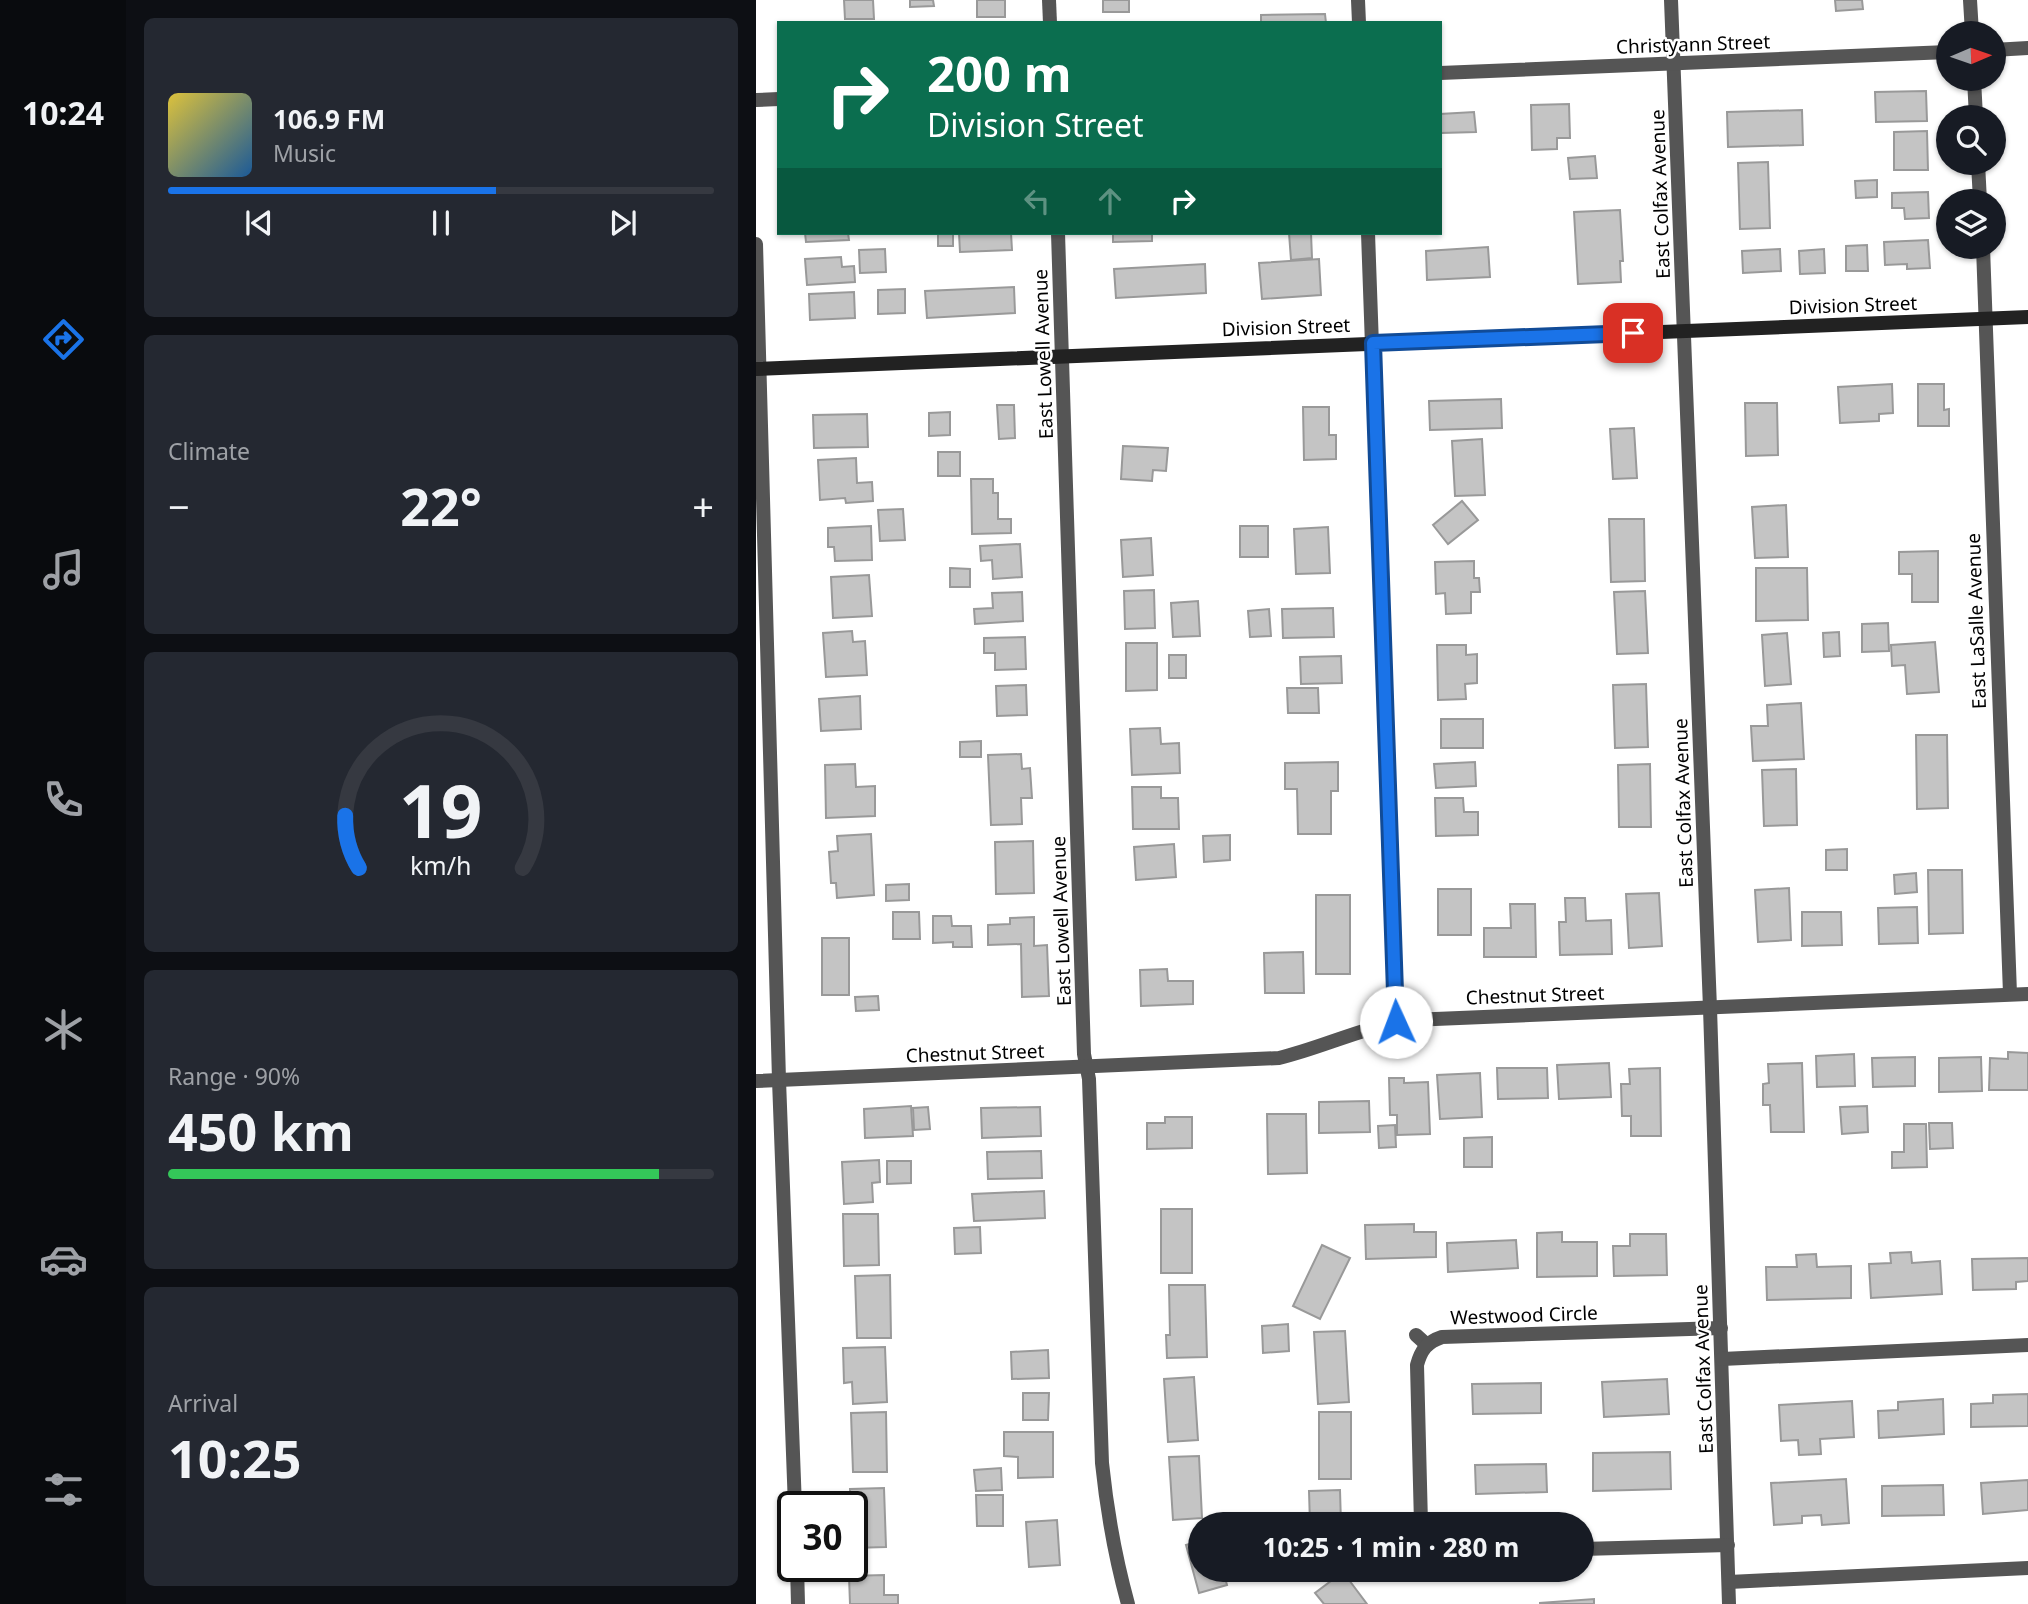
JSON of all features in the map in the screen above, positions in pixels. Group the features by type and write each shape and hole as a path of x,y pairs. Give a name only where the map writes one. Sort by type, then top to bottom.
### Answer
{"street":[{"path":"1049,0 1050,21"},
{"path":"1358,0 1359,21"},
{"name":"East Colfax Avenue","path":"1671,0 1710,1008 1729,1604"},
{"path":"1970,0 1971,21"},
{"path":"2006,49 2028,48"},
{"name":"Christyann Street","path":"1442,73 1936,53"},
{"path":"756,100 777,99"},
{"name":"East Lowell Avenue","path":"1058,235 1083,1040 1089,1079 1102,1463 1108,1515 1128,1604"},
{"path":"1368,235 1396,1022"},
{"path":"756,244 793,1491"},
{"name":"East LaSalle Avenue","path":"1984,259 2010,994"},
{"name":"Division Street","path":"758,368 2028,317"},
{"name":"Chestnut Street","path":"756,1081 1279,1058 1302,1053 1353,1033 1396,1022 2028,994"},
{"name":"Westwood Circle","path":"1421,1512 1417,1365 1422,1340 1442,1337 1721,1328"},
{"path":"1721,1359 2028,1346"},
{"path":"1594,1549 1728,1545"},
{"path":"1729,1582 2028,1568"},
{"path":"797,1582 798,1604"}],"building":[{"path":"844,0 873,0 874,19 845,19"},
{"path":"910,0 933,0 934,6 910,7"},
{"path":"977,0 1005,0 1005,17 977,17"},
{"path":"1103,0 1129,0 1129,12 1103,12"},
{"path":"1835,0 1862,0 1863,9 1836,11"},
{"path":"1325,14 1326,21 1261,21 1261,15"},
{"path":"1926,91 1927,121 1876,122 1875,92"},
{"path":"1569,104 1570,138 1557,138 1557,149 1532,150 1531,105"},
{"path":"1802,110 1803,145 1728,147 1727,112"},
{"path":"1474,112 1476,132 1442,133 1442,114"},
{"path":"1927,131 1928,170 1894,170 1894,132"},
{"path":"1595,156 1597,178 1570,179 1568,158"},
{"path":"1768,162 1770,228 1740,229 1738,163"},
{"path":"1877,180 1877,197 1856,198 1855,181"},
{"path":"1928,192 1929,218 1905,219 1904,208 1892,208 1892,193"},
{"path":"1620,210 1623,261 1620,261 1621,282 1578,284 1574,212"},
{"path":"805,235 848,235 849,240 806,242"},
{"path":"938,235 953,235 953,246 938,246"},
{"path":"959,235 1011,235 1012,250 960,252"},
{"path":"1113,235 1152,235 1152,241 1113,242"},
{"path":"1289,235 1311,235 1312,258 1291,260"},
{"path":"1928,240 1930,268 1907,269 1907,264 1885,265 1884,242"},
{"path":"1867,245 1868,271 1846,271 1846,246"},
{"path":"1488,247 1490,277 1427,280 1426,251"},
{"path":"885,249 886,272 860,273 859,250"},
{"path":"1780,249 1781,271 1743,273 1742,251"},
{"path":"1824,249 1825,273 1800,274 1799,251"},
{"path":"841,257 842,267 854,266 855,282 807,285 805,259"},
{"path":"1319,259 1321,295 1262,299 1259,263"},
{"path":"1205,264 1206,293 1116,298 1114,269"},
{"path":"1014,287 1015,313 927,318 925,291"},
{"path":"905,289 905,313 878,314 878,290"},
{"path":"854,292 855,318 810,320 809,294"},
{"path":"1892,384 1893,413 1879,414 1879,421 1840,423 1838,387"},
{"path":"1918,384 1944,384 1944,410 1949,409 1949,426 1918,426"},
{"path":"1501,399 1502,428 1430,430 1429,401"},
{"path":"1745,403 1777,403 1778,455 1746,456"},
{"path":"997,405 1014,405 1015,438 999,439"},
{"path":"1303,407 1329,407 1329,435 1336,435 1336,459 1304,460"},
{"path":"950,412 950,435 929,436 929,413"},
{"path":"867,414 868,447 814,448 813,415"},
{"path":"1634,428 1637,478 1613,479 1610,429"},
{"path":"1482,439 1485,495 1455,496 1452,441"},
{"path":"1123,446 1168,448 1166,471 1153,470 1152,481 1121,479"},
{"path":"938,452 960,452 960,476 938,476"},
{"path":"856,458 857,483 872,482 873,501 846,503 845,498 820,500 818,460"},
{"path":"971,479 993,479 993,493 998,493 998,519 1011,519 1011,533 972,534"},
{"path":"1462,501 1478,520 1448,544 1433,525"},
{"path":"1786,505 1788,557 1755,558 1752,507"},
{"path":"903,509 905,540 880,541 878,510"},
{"path":"1609,519 1644,519 1645,581 1611,582"},
{"path":"871,526 872,560 835,561 834,547 828,547 828,528"},
{"path":"1240,526 1268,526 1268,557 1240,557"},
{"path":"1328,527 1330,573 1296,574 1294,529"},
{"path":"1151,538 1153,575 1123,577 1121,540"},
{"path":"1020,544 1022,577 993,579 992,560 981,561 980,546"},
{"path":"1938,551 1938,602 1912,602 1912,574 1899,574 1899,552"},
{"path":"1474,561 1474,578 1479,578 1480,592 1471,592 1471,613 1446,614 1445,593 1436,594 1435,562"},
{"path":"950,568 970,569 970,587 950,587"},
{"path":"1756,568 1807,568 1808,620 1756,621"},
{"path":"869,575 872,616 833,618 831,577"},
{"path":"1154,590 1155,628 1125,629 1124,591"},
{"path":"1645,591 1648,653 1617,654 1614,592"},
{"path":"1022,592 1023,621 975,624 974,609 993,608 992,593"},
{"path":"1198,601 1200,636 1173,637 1171,603"},
{"path":"1333,608 1334,637 1283,638 1282,609"},
{"path":"1269,609 1271,636 1250,637 1248,611"},
{"path":"1888,623 1889,651 1862,652 1862,624"},
{"path":"852,631 853,642 865,641 867,675 826,677 823,633"},
{"path":"1839,632 1840,656 1824,657 1823,633"},
{"path":"1787,633 1791,684 1765,686 1762,635"},
{"path":"1025,637 1026,669 995,670 995,653 984,653 984,638"},
{"path":"1935,642 1939,692 1907,694 1905,665 1892,666 1891,645"},
{"path":"1126,643 1157,643 1157,690 1126,691"},
{"path":"1437,645 1466,645 1466,655 1477,654 1477,683 1465,684 1466,699 1438,700"},
{"path":"1169,655 1186,655 1186,678 1169,678"},
{"path":"1341,656 1342,683 1301,684 1300,657"},
{"path":"1646,684 1648,747 1615,748 1613,685"},
{"path":"1026,685 1027,715 997,716 996,686"},
{"path":"1287,688 1318,688 1319,713 1288,713"},
{"path":"860,696 861,729 821,731 819,699"},
{"path":"1801,703 1804,759 1753,761 1751,726 1768,726 1767,705"},
{"path":"1441,719 1483,719 1483,748 1441,748"},
{"path":"1160,728 1161,744 1179,743 1180,773 1132,775 1130,729"},
{"path":"1916,735 1947,735 1948,808 1917,809"},
{"path":"981,741 981,757 960,757 960,742"},
{"path":"1021,754 1022,769 1030,768 1032,798 1021,798 1022,824 991,825 988,755"},
{"path":"1338,762 1338,791 1331,791 1331,834 1298,834 1297,789 1285,789 1285,763"},
{"path":"1475,762 1476,786 1436,788 1434,764"},
{"path":"855,764 856,787 875,786 875,816 826,818 825,765"},
{"path":"1650,764 1651,827 1619,827 1618,765"},
{"path":"1796,769 1797,825 1764,826 1762,770"},
{"path":"1132,787 1161,787 1161,798 1178,798 1179,829 1133,829"},
{"path":"1435,798 1463,798 1464,812 1478,812 1478,835 1436,836"},
{"path":"871,834 874,895 837,898 836,883 831,883 829,852 838,851 837,836"},
{"path":"1230,835 1230,860 1204,862 1203,836"},
{"path":"1033,841 1034,893 996,894 995,842"},
{"path":"1174,844 1176,877 1136,880 1134,847"},
{"path":"1847,849 1847,870 1826,870 1826,850"},
{"path":"1928,870 1962,870 1963,933 1929,934"},
{"path":"1916,873 1917,892 1895,894 1894,875"},
{"path":"909,884 909,900 886,901 886,885"},
{"path":"1789,888 1791,940 1758,942 1755,890"},
{"path":"1438,889 1471,889 1471,935 1438,935"},
{"path":"1659,893 1662,946 1629,948 1626,894"},
{"path":"1316,895 1350,895 1350,974 1316,974"},
{"path":"1565,898 1585,898 1586,921 1611,920 1612,954 1560,955 1559,922 1566,922"},
{"path":"1510,904 1535,904 1536,957 1484,957 1484,928 1511,928"},
{"path":"1917,907 1918,943 1879,944 1878,908"},
{"path":"893,912 919,912 920,939 893,939"},
{"path":"1802,912 1841,912 1842,945 1802,946"},
{"path":"933,916 951,916 952,926 971,926 972,947 953,947 953,942 933,943"},
{"path":"1034,917 1034,946 1047,945 1049,996 1022,997 1021,944 988,945 988,925 1010,924 1010,918"},
{"path":"822,938 849,938 849,995 822,995"},
{"path":"1303,952 1304,993 1265,993 1264,953"},
{"path":"1167,969 1168,981 1193,981 1193,1004 1141,1006 1140,970"},
{"path":"878,996 879,1010 856,1011 855,997"},
{"path":"2008,1052 2028,1053 2028,1090 1989,1090 1990,1058 2008,1059"},
{"path":"1854,1054 1855,1086 1817,1087 1816,1056"},
{"path":"1915,1057 1915,1086 1873,1087 1872,1058"},
{"path":"1981,1057 1982,1091 1939,1092 1939,1058"},
{"path":"1609,1063 1611,1097 1559,1099 1557,1065"},
{"path":"1802,1063 1804,1132 1771,1132 1770,1105 1763,1105 1763,1084 1769,1083 1768,1064"},
{"path":"1497,1068 1547,1068 1548,1098 1498,1099"},
{"path":"1660,1068 1661,1136 1631,1136 1631,1116 1622,1116 1621,1084 1630,1084 1629,1069"},
{"path":"1480,1073 1482,1117 1440,1119 1437,1075"},
{"path":"1389,1078 1404,1078 1404,1083 1428,1082 1430,1134 1397,1135 1397,1115 1390,1115"},
{"path":"1369,1101 1370,1132 1319,1133 1319,1102"},
{"path":"911,1106 913,1136 865,1138 864,1109"},
{"path":"1867,1106 1868,1132 1842,1134 1840,1107"},
{"path":"928,1107 930,1129 914,1130 913,1108"},
{"path":"1040,1107 1041,1136 982,1138 981,1108"},
{"path":"1267,1114 1306,1114 1307,1173 1268,1174"},
{"path":"1165,1117 1192,1117 1192,1148 1147,1149 1147,1123 1165,1123"},
{"path":"1929,1123 1952,1123 1953,1148 1930,1149"},
{"path":"1904,1124 1926,1124 1927,1167 1892,1168 1892,1152 1904,1152"},
{"path":"1395,1125 1396,1147 1379,1148 1378,1126"},
{"path":"1492,1137 1492,1167 1464,1167 1464,1138"},
{"path":"1041,1151 1042,1178 988,1179 987,1152"},
{"path":"879,1160 880,1182 872,1183 873,1202 844,1204 842,1162"},
{"path":"887,1161 911,1161 911,1183 887,1184"},
{"path":"1044,1191 1045,1218 974,1221 972,1194"},
{"path":"1161,1209 1192,1209 1192,1273 1161,1273"},
{"path":"843,1214 878,1214 879,1265 844,1266"},
{"path":"1414,1224 1414,1232 1436,1232 1436,1257 1366,1259 1365,1225"},
{"path":"980,1227 981,1253 955,1254 954,1228"},
{"path":"1562,1232 1562,1242 1597,1242 1597,1276 1537,1277 1537,1233"},
{"path":"1630,1234 1666,1234 1667,1275 1614,1276 1613,1246 1630,1246"},
{"path":"1516,1240 1518,1268 1448,1272 1447,1243"},
{"path":"1322,1245 1350,1258 1320,1319 1293,1306"},
{"path":"1911,1252 1912,1263 1940,1261 1942,1294 1871,1298 1869,1264 1891,1263 1890,1253"},
{"path":"1816,1254 1817,1267 1851,1266 1851,1298 1767,1300 1766,1267 1797,1267 1796,1255"},
{"path":"2028,1258 2028,1281 2016,1282 2016,1289 1973,1290 1972,1259"},
{"path":"890,1275 891,1338 857,1338 855,1276"},
{"path":"1169,1285 1205,1285 1207,1357 1167,1358 1166,1335 1170,1335"},
{"path":"1288,1324 1289,1351 1263,1353 1262,1326"},
{"path":"1345,1331 1349,1402 1318,1404 1314,1332"},
{"path":"885,1347 887,1402 853,1404 852,1382 844,1383 843,1348"},
{"path":"1048,1350 1049,1378 1012,1379 1011,1352"},
{"path":"1194,1377 1198,1440 1168,1442 1164,1379"},
{"path":"1667,1379 1669,1414 1604,1417 1602,1382"},
{"path":"1541,1383 1541,1413 1473,1414 1472,1384"},
{"path":"1023,1393 1049,1393 1048,1420 1023,1420"},
{"path":"2028,1394 2028,1426 1971,1427 1971,1404 1993,1403 1993,1395"},
{"path":"1943,1399 1944,1434 1879,1438 1878,1411 1898,1410 1898,1402"},
{"path":"1852,1401 1854,1437 1820,1439 1821,1454 1799,1455 1798,1440 1781,1441 1779,1405"},
{"path":"886,1412 887,1472 853,1472 851,1413"},
{"path":"1319,1412 1351,1412 1351,1479 1319,1479"},
{"path":"1004,1432 1053,1432 1053,1477 1018,1478 1018,1457 1004,1456"},
{"path":"1670,1452 1671,1489 1593,1491 1593,1453"},
{"path":"1199,1456 1202,1512 1188,1512 1188,1519 1173,1520 1169,1457"},
{"path":"1546,1464 1547,1492 1476,1494 1475,1465"},
{"path":"1001,1468 1002,1490 976,1491 974,1470"},
{"path":"1846,1479 1849,1523 1822,1525 1821,1515 1802,1516 1802,1523 1774,1525 1771,1483"},
{"path":"2028,1480 2028,1510 1983,1514 1981,1483"},
{"path":"1943,1485 1944,1515 1882,1516 1882,1486"},
{"path":"884,1488 886,1547 868,1548 868,1491 850,1489"},
{"path":"1340,1490 1341,1512 1310,1512 1309,1491"},
{"path":"976,1495 1003,1495 1003,1526 977,1526"},
{"path":"1057,1520 1060,1565 1029,1567 1026,1522"},
{"path":"868,1575 884,1575 884,1595 898,1595 898,1604 850,1604 849,1582 868,1582"},
{"path":"1196,1582 1226,1582 1227,1585 1199,1593"},
{"path":"1330,1582 1350,1582 1367,1604 1324,1604 1315,1593"},
{"path":"1594,1599 1594,1604 1540,1604 1540,1603"}],"route":[{"path":"1396,1022 1373,343 1633,333"}]}
